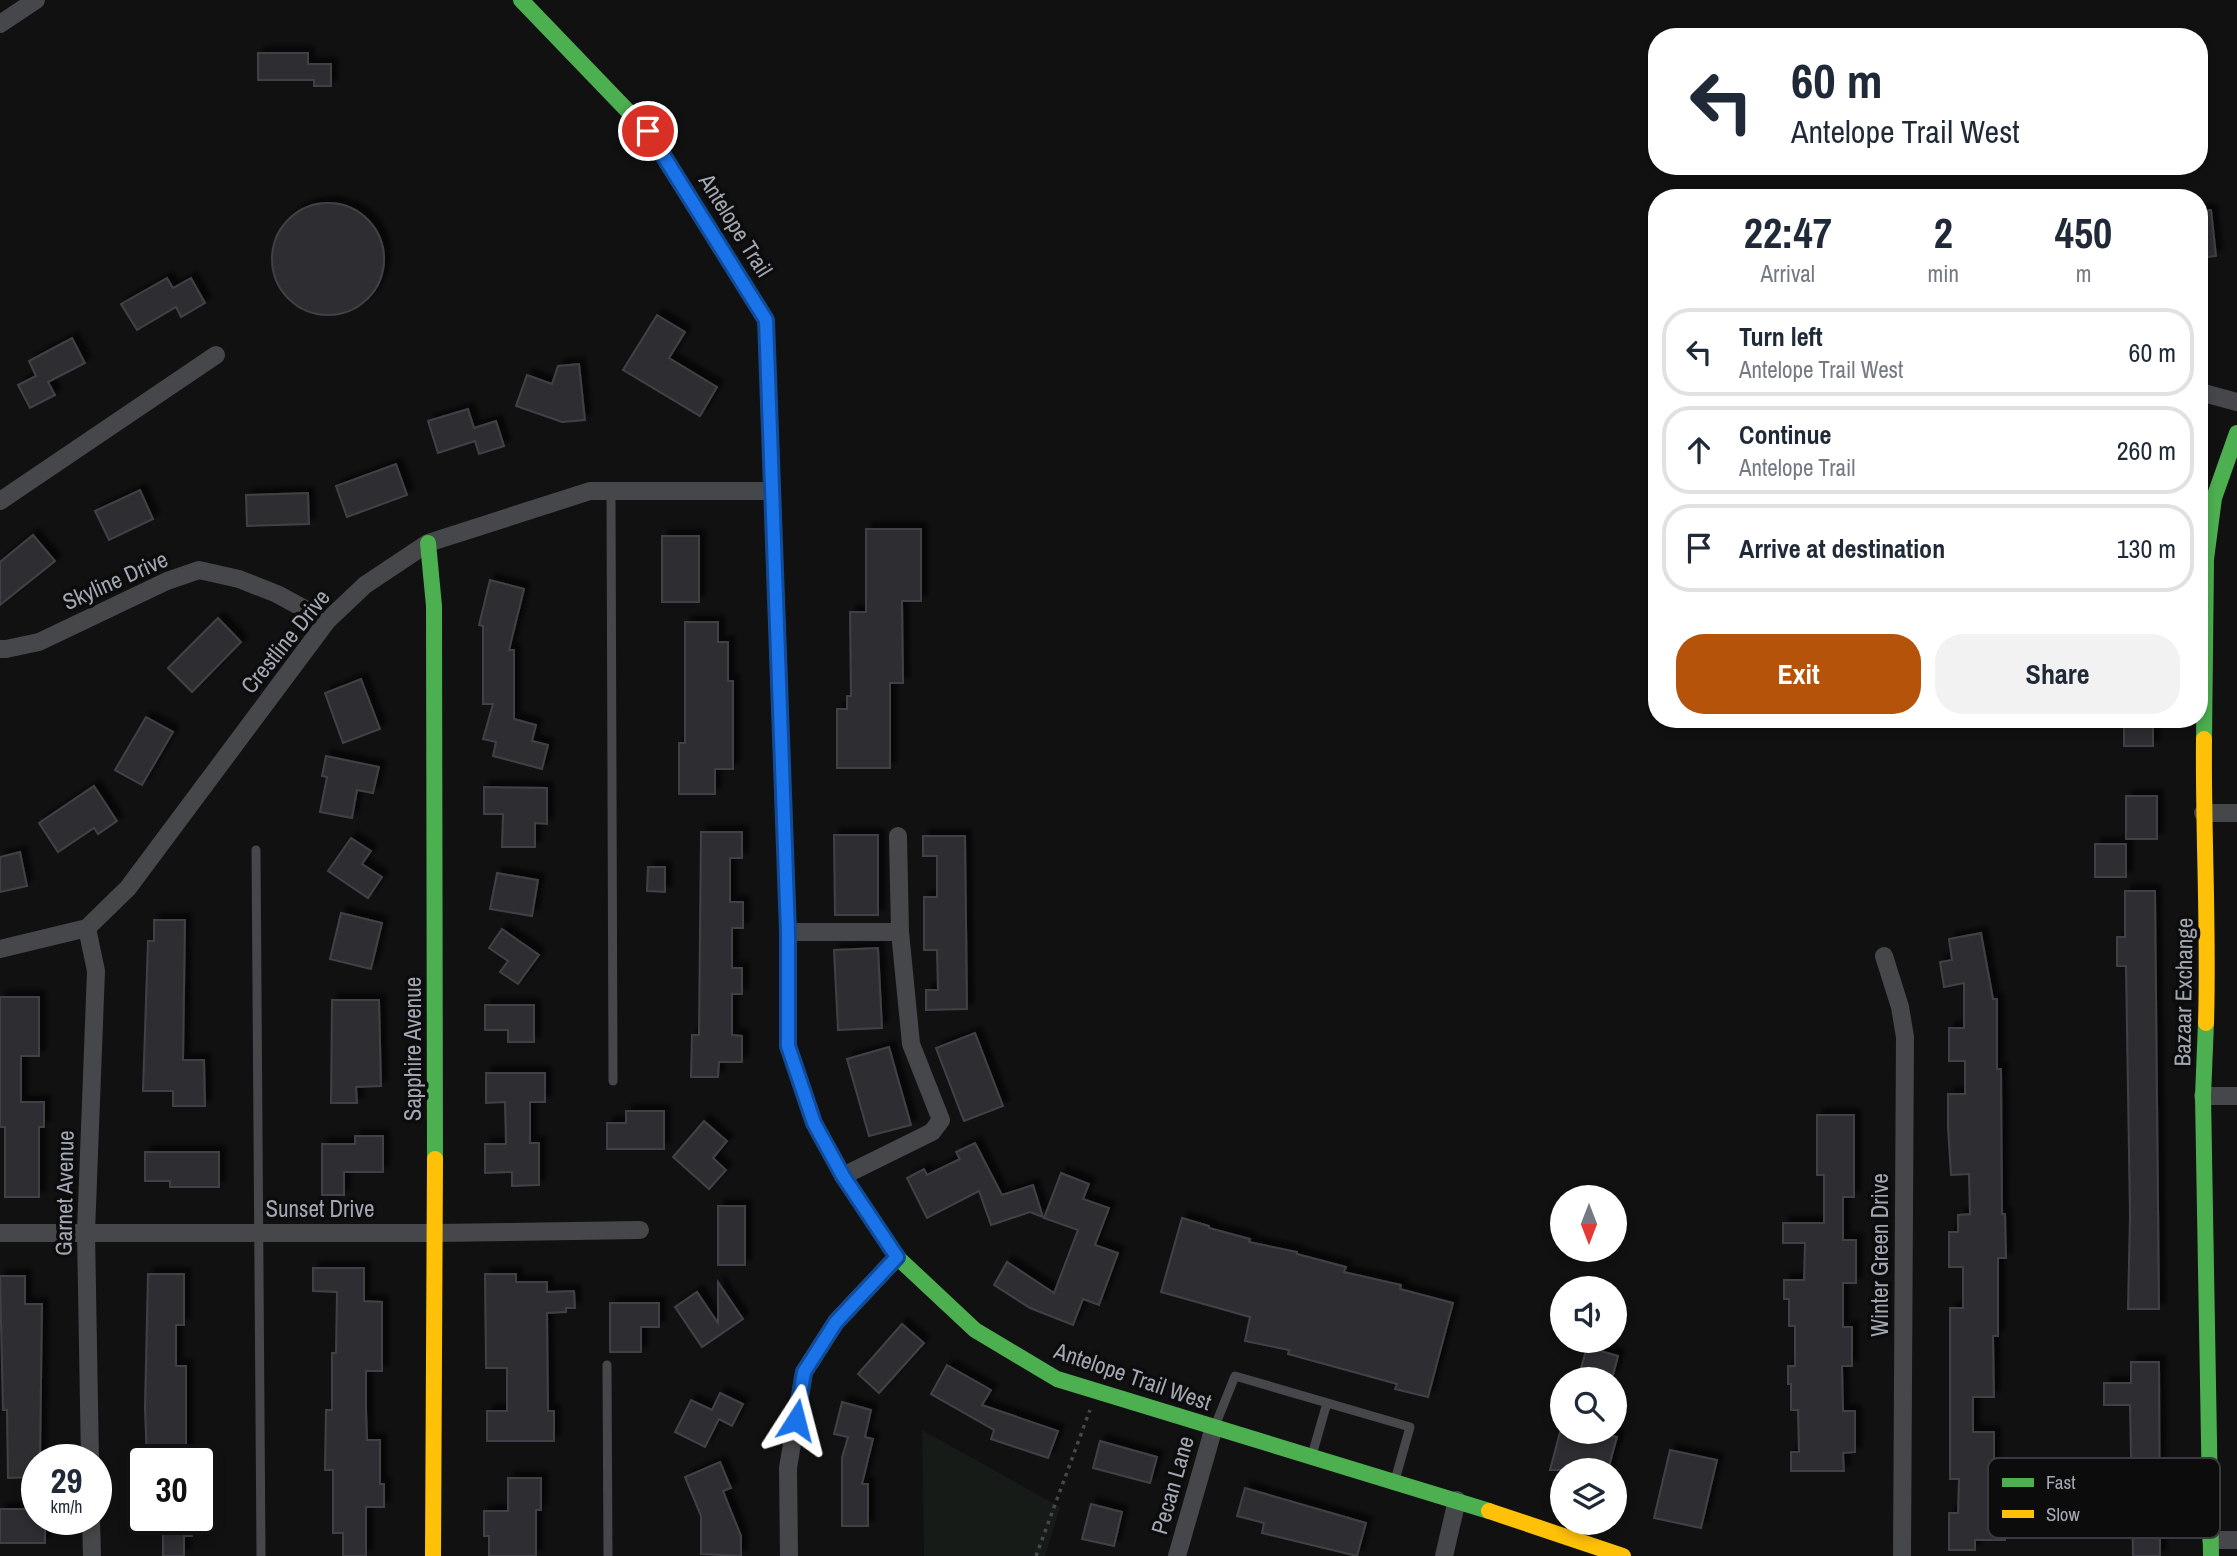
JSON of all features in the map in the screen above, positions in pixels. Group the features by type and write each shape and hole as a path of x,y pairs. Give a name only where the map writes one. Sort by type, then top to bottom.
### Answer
{"street":[{"path":"0,24 36,0"},
{"name":"Antelope Trail","path":"521,0 648,131 766,320 772,491"},
{"path":"0,501 216,355"},
{"path":"2208,394 2237,401"},
{"name":"Bazaar Exchange","path":"2208,544 2214,498 2237,433"},
{"name":"Crestline Drive","path":"87,928 128,888 327,621 365,586 428,543 590,491 772,491"},
{"name":"Antelope Trail West","path":"772,491 788,932 788,1046 814,1123 843,1176 897,1257 975,1330 1057,1379 1457,1500 1623,1556"},
{"name":"Sapphire Avenue","path":"428,543 434,606 433,1556"},
{"name":"Skyline Drive","path":"0,649 39,642 167,581 199,570 239,579 278,594 327,621"},
{"name":"Bazaar Exchange","path":"2204,728 2203,813 2208,965 2203,1096 2209,1458"},
{"path":"2203,813 2237,813"},
{"path":"843,1176 932,1132 941,1120 911,1044 900,932 898,836"},
{"path":"0,949 87,928"},
{"name":"Garnet Avenue","path":"87,928 96,971 86,1232 90,1444"},
{"path":"788,932 900,932"},
{"name":"Winter Green Drive","path":"1884,956 1900,1007 1905,1037 1902,1556"},
{"path":"2203,1096 2237,1096"},
{"name":"Sunset Drive","path":"0,1233 640,1230"},
{"path":"789,1556 788,1468 804,1372 836,1322 897,1257"},
{"name":"Pecan Lane","path":"1177,1556 1214,1427"},
{"path":"1444,1556 1457,1500"},
{"path":"91,1535 92,1556"},
{"path":"2211,1548 2237,1540"}],"lane":[{"path":"611,491 613,1081"},
{"path":"256,850 261,1556"},
{"path":"607,1365 608,1556"},
{"path":"1214,1427 1235,1376 1410,1427 1395,1481"},
{"path":"1311,1456 1327,1403"}],"path":[{"path":"1036,1556 1097,1391"}],"shaded area":[{"path":"922,1430 1060,1507 1045,1556 924,1556"}],"building":[{"path":"258,53 308,53 308,64 331,64 331,86 314,86 314,80 258,80"},
{"path":"328,203 350,207 368,219 380,237 384,259 380,281 368,299 350,311 328,315 306,311 288,299 276,281 272,259 276,237 288,219 306,207"},
{"path":"2208,210 2211,210 2216,256 2208,257"},
{"path":"167,278 173,288 191,278 205,303 181,317 176,307 137,330 121,304"},
{"path":"657,315 685,332 669,358 717,387 700,416 623,370"},
{"path":"72,338 85,363 48,382 55,395 30,408 18,385 36,376 29,361"},
{"path":"579,364 585,420 562,422 516,406 527,375 552,384 558,366"},
{"path":"468,409 474,428 496,421 504,446 479,454 475,441 438,453 428,421"},
{"path":"396,464 407,495 347,517 336,486"},
{"path":"140,490 153,519 109,540 95,511"},
{"path":"308,493 309,524 247,526 246,495"},
{"path":"866,529 921,529 921,601 902,601 903,683 890,683 890,768 837,768 837,709 847,709 847,696 851,696 850,612 866,612"},
{"path":"33,535 55,561 0,605 0,562"},
{"path":"662,536 699,536 699,602 662,602"},
{"path":"490,580 524,589 509,650 514,650 514,719 536,725 532,741 548,745 542,769 493,756 496,742 483,739 493,704 483,704 483,626 479,625"},
{"path":"218,618 241,642 192,692 168,668"},
{"path":"685,622 718,622 718,642 728,642 728,681 733,681 733,769 715,769 715,794 679,794 679,743 685,743"},
{"path":"361,679 380,729 343,743 325,693"},
{"path":"146,717 173,732 142,785 115,770"},
{"path":"2124,728 2153,728 2153,746 2124,746"},
{"path":"326,756 379,767 373,793 357,790 352,818 320,812 327,777 322,776"},
{"path":"94,786 117,821 98,834 94,828 58,852 39,823"},
{"path":"484,787 547,788 547,824 535,823 535,847 502,847 503,814 484,814"},
{"path":"2126,796 2157,796 2157,839 2126,839"},
{"path":"701,832 742,832 742,858 730,858 730,902 743,902 743,928 732,928 732,968 742,968 742,994 732,994 732,1035 742,1036 742,1062 719,1062 718,1077 691,1077 692,1035 699,1035"},
{"path":"834,835 878,835 878,915 835,915"},
{"path":"923,836 965,836 967,1009 926,1010 926,990 938,990 937,950 924,950 924,897 937,897 937,856 923,856"},
{"path":"351,838 371,851 362,864 382,877 368,898 328,871"},
{"path":"2095,844 2126,844 2126,877 2095,877"},
{"path":"20,852 27,886 0,892 0,857"},
{"path":"648,867 665,867 665,892 647,891"},
{"path":"497,873 538,880 532,916 490,909"},
{"path":"2125,891 2155,891 2159,1309 2128,1309 2130,1216 2126,966 2117,966 2117,937 2125,937"},
{"path":"341,913 382,923 371,969 330,959"},
{"path":"154,920 185,920 183,1060 204,1060 205,1106 173,1106 173,1091 143,1091 148,941 154,941"},
{"path":"502,929 539,955 518,984 500,972 508,961 489,948"},
{"path":"1981,933 1993,999 1997,999 1997,1069 2001,1069 2002,1214 2005,1214 2006,1258 1998,1258 1998,1336 1993,1336 1994,1397 1973,1397 1973,1432 1994,1432 1994,1458 1988,1458 1988,1538 2005,1540 1975,1540 1975,1550 1949,1550 1949,1513 1958,1513 1959,1479 1950,1479 1950,1308 1963,1308 1963,1267 1949,1267 1949,1232 1958,1232 1958,1215 1970,1214 1969,1174 1951,1175 1948,1094 1965,1094 1965,1061 1949,1061 1949,1028 1964,1028 1964,983 1944,987 1940,962 1952,960 1949,939"},
{"path":"878,948 882,1028 838,1030 834,950"},
{"path":"0,997 39,997 39,1056 21,1056 21,1102 44,1102 44,1127 39,1127 39,1197 5,1197 5,1127 0,1127"},
{"path":"332,1000 379,1000 381,1086 356,1087 357,1103 331,1103"},
{"path":"485,1005 534,1005 534,1042 508,1042 508,1030 485,1030"},
{"path":"975,1033 1003,1106 964,1121 936,1048"},
{"path":"889,1047 911,1125 869,1136 847,1059"},
{"path":"486,1073 545,1073 545,1102 530,1102 530,1143 539,1143 539,1185 512,1186 512,1172 485,1173 485,1144 506,1144 505,1102 486,1103"},
{"path":"626,1111 664,1111 664,1149 607,1149 607,1123 626,1123"},
{"path":"1817,1115 1854,1115 1854,1197 1843,1197 1843,1240 1856,1240 1856,1283 1843,1283 1843,1327 1852,1327 1852,1366 1842,1366 1843,1411 1855,1411 1855,1452 1843,1453 1844,1471 1791,1471 1791,1452 1799,1452 1798,1410 1791,1410 1791,1384 1788,1384 1788,1366 1795,1366 1795,1326 1789,1326 1789,1299 1784,1299 1784,1280 1804,1280 1805,1243 1783,1243 1783,1223 1824,1223 1824,1175 1817,1175"},
{"path":"704,1121 727,1141 713,1158 726,1170 709,1189 673,1157"},
{"path":"355,1136 383,1136 383,1172 344,1172 344,1195 322,1195 322,1144 355,1144"},
{"path":"975,1143 1002,1195 1033,1185 1043,1217 1030,1212 991,1225 979,1191 927,1218 907,1178 924,1169 927,1175 960,1159 956,1152"},
{"path":"145,1152 219,1152 219,1187 170,1187 170,1181 145,1181"},
{"path":"1061,1173 1089,1184 1083,1199 1109,1208 1095,1245 1118,1253 1099,1305 1083,1299 1073,1325 1030,1308 994,1285 1007,1262 1054,1293 1078,1230 1044,1218"},
{"path":"718,1206 745,1206 745,1265 718,1265"},
{"path":"1182,1218 1250,1239 1249,1242 1297,1252 1346,1267 1344,1272 1401,1285 1400,1289 1453,1303 1428,1397 1395,1389 1397,1384 1288,1354 1289,1350 1245,1341 1250,1317 1161,1292"},
{"path":"313,1268 364,1268 364,1301 382,1302 382,1371 366,1371 366,1410 367,1440 380,1440 380,1484 384,1484 384,1507 366,1507 366,1556 343,1556 343,1533 333,1533 333,1470 325,1470 326,1410 332,1410 332,1353 336,1353 337,1292 313,1291"},
{"path":"148,1274 184,1274 184,1325 176,1325 176,1366 186,1366 186,1444 146,1444"},
{"path":"485,1274 516,1274 516,1282 547,1282 547,1292 574,1291 575,1308 566,1308 566,1312 547,1313 548,1411 554,1411 554,1441 487,1441 487,1411 507,1411 507,1368 486,1368"},
{"path":"0,1276 25,1276 25,1304 42,1304 40,1444 21,1444 21,1478 8,1478 7,1410 3,1410"},
{"path":"718,1282 743,1319 702,1347 675,1307 697,1292 718,1323"},
{"path":"610,1303 659,1303 659,1327 641,1327 641,1352 610,1352"},
{"path":"902,1324 924,1343 879,1393 858,1374"},
{"path":"1585,1353 1618,1356 1615,1367 1581,1367"},
{"path":"2131,1362 2159,1362 2159,1458 2131,1458 2130,1405 2104,1405 2104,1383 2131,1383"},
{"path":"947,1365 991,1390 982,1405 1058,1431 1048,1458 991,1439 994,1430 931,1394"},
{"path":"720,1393 743,1404 732,1426 719,1419 705,1447 675,1432 691,1400 712,1410"},
{"path":"842,1402 871,1410 865,1437 873,1439 862,1484 868,1484 868,1526 842,1526 842,1458 848,1437 834,1434"},
{"path":"1100,1441 1157,1457 1150,1483 1093,1468"},
{"path":"1557,1444 1615,1444 1611,1458 1553,1458"},
{"path":"1670,1450 1717,1460 1701,1528 1654,1518"},
{"path":"720,1462 731,1488 723,1491 741,1536 741,1556 701,1554 701,1516 685,1477"},
{"path":"508,1478 541,1478 541,1510 536,1510 536,1556 489,1556 489,1536 484,1536 484,1511 508,1511"},
{"path":"1245,1488 1366,1523 1357,1556 1262,1533 1264,1523 1237,1516"},
{"path":"1091,1504 1122,1512 1114,1546 1082,1539"},
{"path":"0,1509 21,1509 21,1535 45,1535 45,1543 0,1543"},
{"path":"163,1535 192,1535 184,1536 184,1556 163,1556"},
{"path":"2133,1538 2160,1538 2160,1556 2133,1556"}],"traffic: fast":[{"path":"521,0 647,131 766,320 782,774"},
{"path":"2208,544 2214,498 2237,433"},
{"path":"428,543 434,606 435,1159"},
{"path":"2204,728 2204,739"},
{"path":"2206,1023 2203,1096 2209,1458"},
{"path":"824,1142 843,1176 897,1257 975,1330 1057,1379 1489,1511"},
{"path":"2211,1538 2211,1556"}],"traffic: slow":[{"path":"2204,739 2206,1023"},
{"path":"782,774 788,932 788,1046 814,1123 824,1142"},
{"path":"433,1556 435,1159"},
{"path":"1489,1511 1623,1556"}],"route":[{"path":"648,131 766,320 788,932 788,1046 814,1123 843,1176 897,1257 836,1322 804,1372 796,1420"}]}
